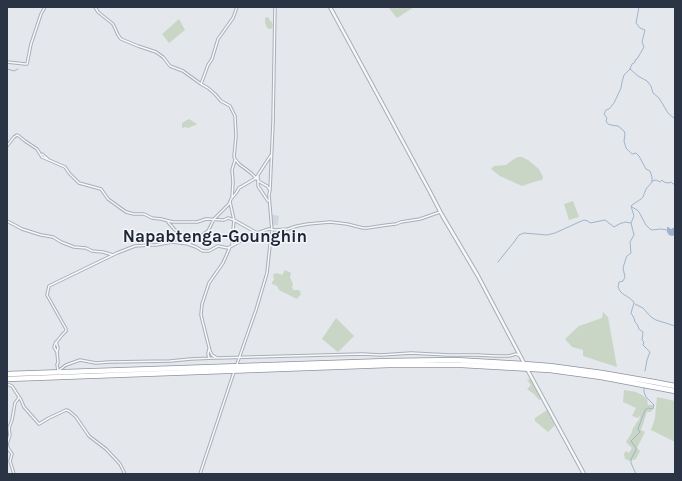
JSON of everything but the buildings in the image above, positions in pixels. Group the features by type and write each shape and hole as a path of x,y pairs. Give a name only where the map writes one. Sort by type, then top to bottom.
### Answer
{"highway":[{"path":"7,374 423,365 526,366 675,387"},
{"path":"7,379 235,369"}],"street":[{"path":"7,62 27,64 31,44 41,14 45,7"},
{"path":"95,7 98,12 113,24 118,35 122,39 133,45 156,52 163,57 170,66 184,71 208,88 221,101 230,106 235,114 236,124 235,159 232,170 232,198"},
{"path":"201,84 208,65 212,59 218,39 233,18 237,7"},
{"path":"200,474 256,310 266,273 271,229 269,195 272,155 275,7"},
{"path":"330,7 441,212 478,276 584,474"},
{"path":"7,146 17,135 37,149 42,157 65,167 79,182 101,189 108,200 126,212 146,214 152,218 172,222 197,222 206,219 225,220 228,218 257,233"},
{"path":"187,244 208,231 214,220 241,186 256,178 272,155"},
{"path":"235,159 270,190"},
{"path":"259,174 258,186 269,202"},
{"path":"217,358 212,355 209,347 201,315 202,304 209,283 223,263 231,246 234,220 230,201"},
{"path":"57,372 57,352 54,347 66,329 47,295 49,286 137,245 156,245 172,242 187,244 204,251 211,250 218,246 231,246 248,237 269,229 288,229 308,224 330,222 363,228 396,224 420,219 441,212"},
{"path":"7,221 22,229 53,237 74,247 86,248 92,251 113,255"},
{"path":"166,221 180,234 187,244"},
{"path":"194,240 196,247"},
{"path":"209,347 209,358"},
{"path":"57,372 66,365 80,360 90,362 170,361 209,358 340,354 381,355 411,353 496,356 509,356 516,354 520,356"},
{"path":"7,384 12,386 24,407 39,424 66,410 69,411 76,417 89,436 109,452 120,464 125,474"},
{"path":"14,474 10,461 12,454 7,444 10,435 9,428 15,403 19,397"}],"shaded area":[{"path":"270,214 279,216 278,225 271,225"}],"green space":[{"path":"388,7 414,7 397,18"},
{"path":"266,17 272,22 273,26 271,29 267,28 265,23"},
{"path":"179,19 185,30 169,43 162,34"},
{"path":"189,119 197,124 189,128 182,128 182,123"},
{"path":"518,157 528,160 539,169 543,177 542,180 522,186 500,176 491,169 494,166 506,165"},
{"path":"573,201 579,217 569,220 564,204"},
{"path":"285,270 291,273 290,277 293,284 293,290 300,291 301,294 297,299 279,290 277,286 272,284 274,280 273,275 277,273 282,275"},
{"path":"603,312 608,317 617,367 583,356 583,350 572,347 565,339 579,326 602,318"},
{"path":"336,318 354,336 338,352 322,339"},
{"path":"530,379 542,398 539,400 527,389 531,385 527,380"},
{"path":"624,390 636,392 642,395 647,399 648,405 654,405 651,412 647,412 641,430 645,432 637,448 640,451 636,459 630,461 625,459 624,454 626,451 629,453 632,448 626,442 639,420 640,415 638,418 632,416 636,408 623,402"},
{"path":"657,397 675,401 675,442 651,430 655,418"},
{"path":"547,410 555,425 548,432 535,421 535,418"}],"water":[{"path":"667,227 671,229 675,227 675,235 669,235 667,232"}],"waterway":[{"path":"639,7 636,23 640,28 645,30 642,42 644,47 635,62 624,75 621,88 614,103 609,109 606,110 604,114 607,118 606,121 608,124 618,126 624,131 626,148 632,154 636,153 639,156 646,169 650,171 652,177 652,182 646,189 643,197 631,206 634,216 631,223 634,235 630,242 631,253 627,256 623,268 625,277 623,281 619,282 618,287 620,291 634,303 631,313 639,329 643,332 643,345 650,352 645,371"},
{"path":"7,69 14,71 18,69"},
{"path":"630,69 647,81 651,86 653,93 659,98 668,113 675,119"},
{"path":"652,181 656,180 660,182 662,180 664,182 671,182 675,184"},
{"path":"632,207 639,212 650,229 667,230"},
{"path":"498,262 519,235 524,233 547,235 584,220 590,223 605,220 614,227 625,222 631,223"},
{"path":"635,304 643,308 656,320 675,326"},
{"path":"636,474 631,463 631,459 636,448 631,441 640,432 638,429 645,410 648,408 653,409 654,405 646,397 644,388"}],"district":[{"name":"Napabtenga-Gounghin","path":"215,237"}]}
